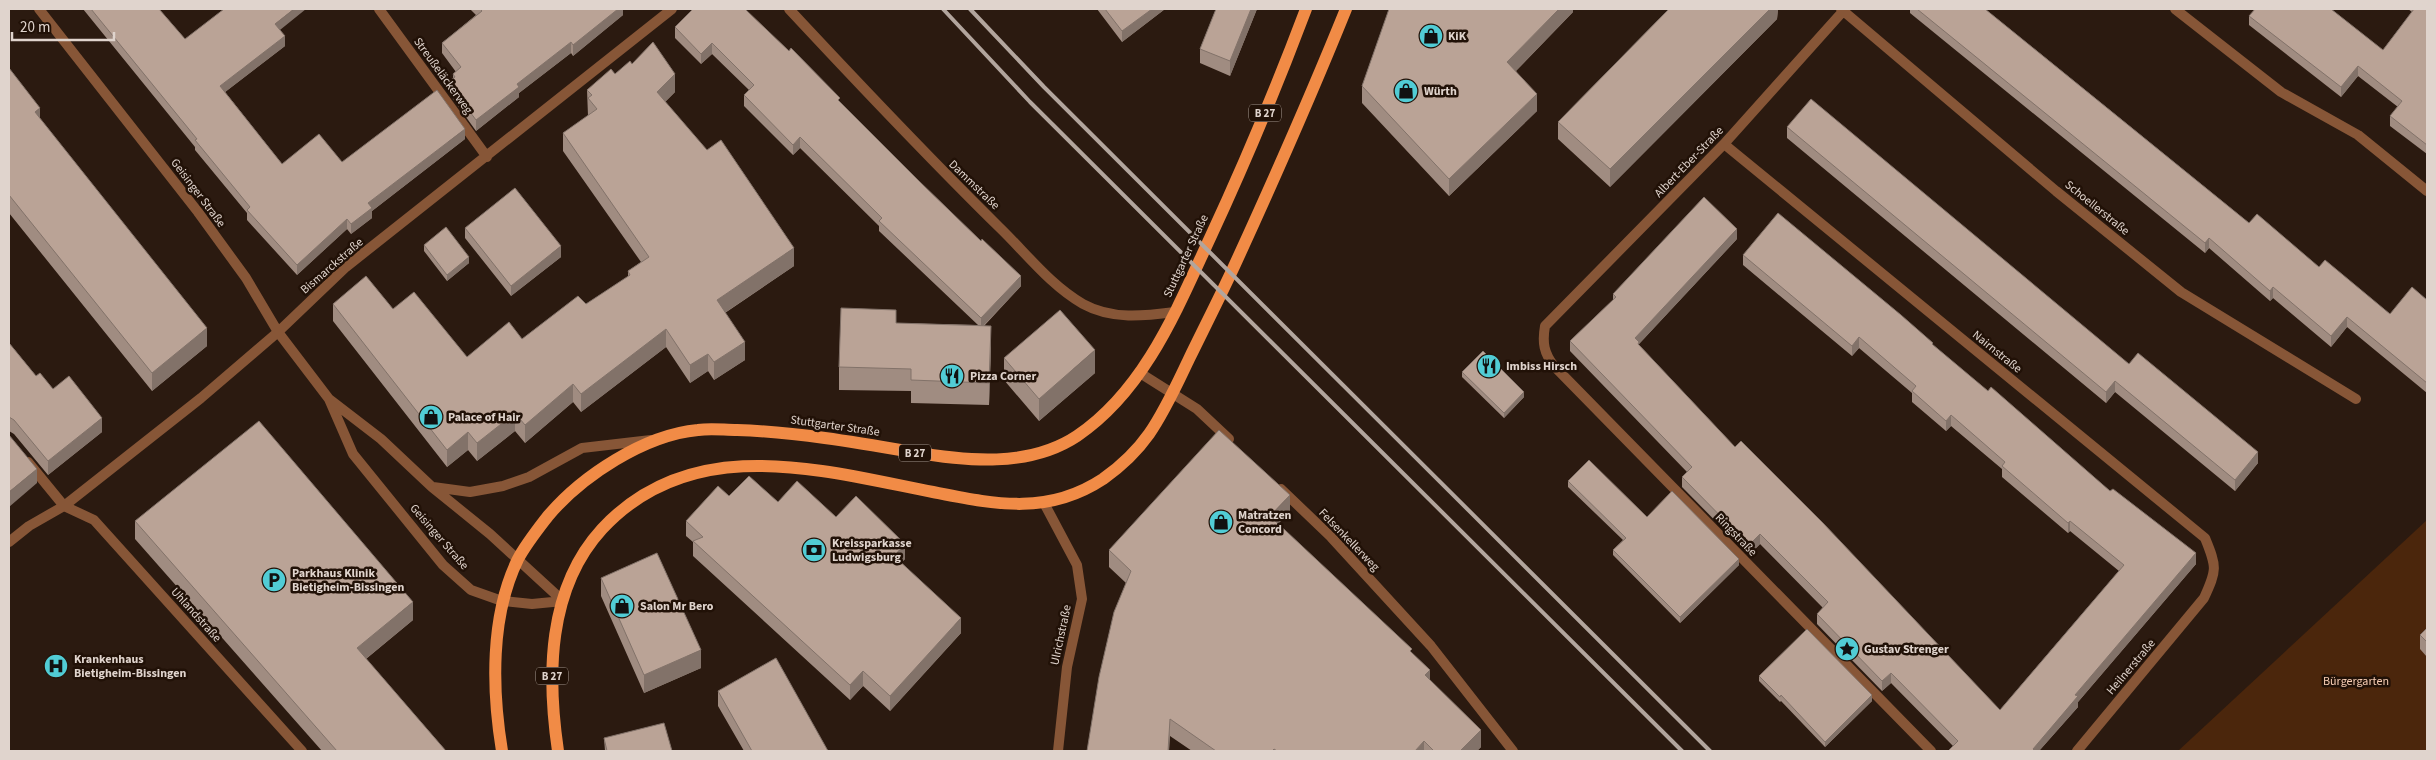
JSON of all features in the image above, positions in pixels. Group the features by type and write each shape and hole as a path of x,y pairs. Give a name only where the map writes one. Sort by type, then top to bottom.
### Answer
{"main road":[{"name":"Stuttgarter Straße","path":"502,751 497,702 497,652 502,601 518,560 543,523 570,494 591,477 623,456 662,438 697,430 766,431 803,435 945,458 981,460 1018,457 1048,450 1076,436 1102,415 1140,373 1175,312 1253,143 1306,9"},
{"name":"B 27","path":"558,751 553,714 552,665 556,625 563,601 584,554 618,513 632,500 656,486 684,475 714,468 753,466 798,469 984,502 1017,506 1044,503 1079,492 1103,479 1127,459 1149,434 1172,393 1235,264 1346,9"}],"street":[{"name":"Geisinger Straße","path":"39,9 198,212 246,278 278,332 329,398 381,439 432,487 563,601"},
{"name":"Streußeläckerweg","path":"378,9 487,157"},
{"name":"Bismarckstraße","path":"9,542 29,526 64,506 200,398 278,332 346,267 672,9"},
{"name":"Dammstraße","path":"789,9 919,149 1055,284 1084,304 1121,316 1147,316 1175,312"},
{"path":"2175,9 2281,92 2358,136 2427,191"},
{"name":"Albert-Eber-Straße","path":"1545,326 1724,144 1843,10"},
{"name":"Schoellerstraße","path":"1843,10 2056,191 2181,292 2356,399"},
{"name":"Nairnstraße","path":"1724,144 2205,538 2214,559 2214,576 2204,598"},
{"name":"Ringstraße","path":"1545,326 1542,341 1546,356 1554,366 1930,751"},
{"path":"1140,373 1197,409 1238,448"},
{"name":"Geisinger Straße","path":"329,398 353,454 443,565 471,590 502,601 532,604 563,601"},
{"path":"432,487 470,492 503,486 529,477 582,448 662,438"},
{"path":"21,453 64,506"},
{"name":"Felsenkellerweg","path":"1274,482 1331,537 1431,646 1513,751"},
{"name":"Ulrichstraße","path":"1044,503 1077,565 1082,599 1067,667 1058,751"},
{"name":"Uhlandstraße","path":"64,506 94,520 302,751"},
{"name":"Heilnerstraße","path":"2077,751 2204,598"}],"green space":[{"name":"Bürgergarten","path":"2427,520 2427,751 2178,751"}],"building":[{"path":"91,9 159,9 185,39 224,9 294,9 275,24 285,36 220,86 282,164 319,134 342,162 437,90 465,129 368,203 372,208 351,224 347,219 297,265 247,210 250,207"},
{"path":"480,9 618,9 573,45 571,42 517,84 519,87 476,120 448,82 455,77 453,74 461,67 442,43 482,11"},
{"path":"693,9 745,9 789,51 791,48 840,98 838,100 919,181 981,241 982,239 1021,276 981,318 879,221 882,218 800,137 793,145 744,95 754,85 712,43 701,54 675,27"},
{"path":"1105,9 1152,9 1122,31"},
{"path":"1216,9 1251,9 1230,61 1200,49"},
{"path":"1389,9 1559,9 1507,62 1537,94 1449,179 1362,86"},
{"path":"1669,9 1770,9 1610,169 1558,122"},
{"path":"1917,9 1985,9 2249,223 2257,214 2319,267 2325,260 2390,314 2412,287 2427,300 2427,383 2347,317 2331,336 2273,287 2270,291 2209,238 2205,243"},
{"path":"2255,9 2331,9 2383,50 2414,9 2427,9 2427,145 2390,116 2402,101 2358,66 2341,87 2249,16"},
{"path":"653,42 675,74 657,92 707,150 721,140 794,248 717,300 745,342 714,362 708,354 690,365 666,329 581,394 573,384 525,425 515,413 477,443 468,432 447,450 333,304 366,276 393,309 414,292 467,357 509,322 522,339 578,296 586,304 630,275 628,271 649,257 563,133 597,109 588,98 592,95 587,90 611,69 615,74 630,61 632,64"},
{"path":"9,68 40,108 35,112 207,328 152,373 9,195"},
{"path":"1811,99 2129,364 2138,353 2258,452 2235,480 2115,381 2106,392 1787,127"},
{"path":"515,188 561,246 511,286 465,228"},
{"path":"1704,197 1737,229 1635,338 1639,342 1638,344 1735,447 1741,441 1823,523 2000,710 2124,565 2070,521 2068,523 2002,466 2005,462 1951,415 1946,421 1912,391 1916,386 1859,337 1852,346 1743,255 1778,213 1901,315 1988,391 1991,387 2110,491 2113,489 2196,553 2075,695 2078,696 2034,750 1948,751 1958,741 1891,673 1882,681 1817,614 1828,602 1760,534 1749,545 1682,477 1692,467 1570,341 1616,297 1613,294"},
{"path":"446,227 469,257 447,275 424,245"},
{"path":"841,308 896,310 896,323 991,326 989,383 911,380 911,369 839,367"},
{"path":"1060,310 1095,350 1039,399 1004,358"},
{"path":"9,343 36,376 40,373 53,389 69,376 102,418 48,461 14,420 9,417"},
{"path":"1483,351 1524,392 1504,413 1462,372"},
{"name":"Parkhaus Klinik Bietigheim-Bissingen","path":"259,421 413,602 357,648 446,751 337,751 135,521"},
{"path":"1219,430 1290,495 1270,516 1412,649 1410,651 1430,670 1425,675 1481,730 1460,751 1434,751 1424,741 1415,751 1277,751 1274,749 1272,751 1216,751 1170,719 1168,751 1087,751 1099,677 1114,612 1131,571 1109,550"},
{"path":"9,435 37,469 9,492"},
{"path":"1589,460 1647,517 1672,491 1739,559 1680,617 1613,550 1626,538 1568,481"},
{"path":"749,476 778,502 797,481 836,517 856,496 905,544 894,556 961,618 890,696 863,671 850,685 693,541 703,537 686,521 718,486 729,496"},
{"path":"657,553 701,650 644,675 601,578"},
{"path":"2427,628 2427,642 2420,635"},
{"path":"1807,629 1872,695 1825,742 1781,695 1780,697 1759,676"},
{"path":"776,658 828,751 752,751 718,691"},
{"path":"664,723 672,751 607,751 604,738"}],"railway":[{"path":"943,9 1030,102 1682,751"},
{"path":"970,9 1044,87 1710,751"}],"place":[{"name":"KiK","path":"1431,36"},
{"name":"Würth","path":"1406,91"},
{"name":"Imbiss Hirsch","path":"1489,366"},
{"name":"Pizza Corner","path":"952,376"},
{"name":"Palace of Hair","path":"431,417"},
{"name":"Matratzen Concord","path":"1221,522"},
{"name":"Kreissparkasse Ludwigsburg","path":"814,550"},
{"name":"Parkhaus Klinik Bietigheim-Bissingen","path":"274,580"},
{"name":"Salon Mr Bero","path":"622,606"},
{"name":"Gustav Strenger","path":"1847,649"},
{"name":"Krankenhaus Bietigheim-Bissingen","path":"56,666"}]}
